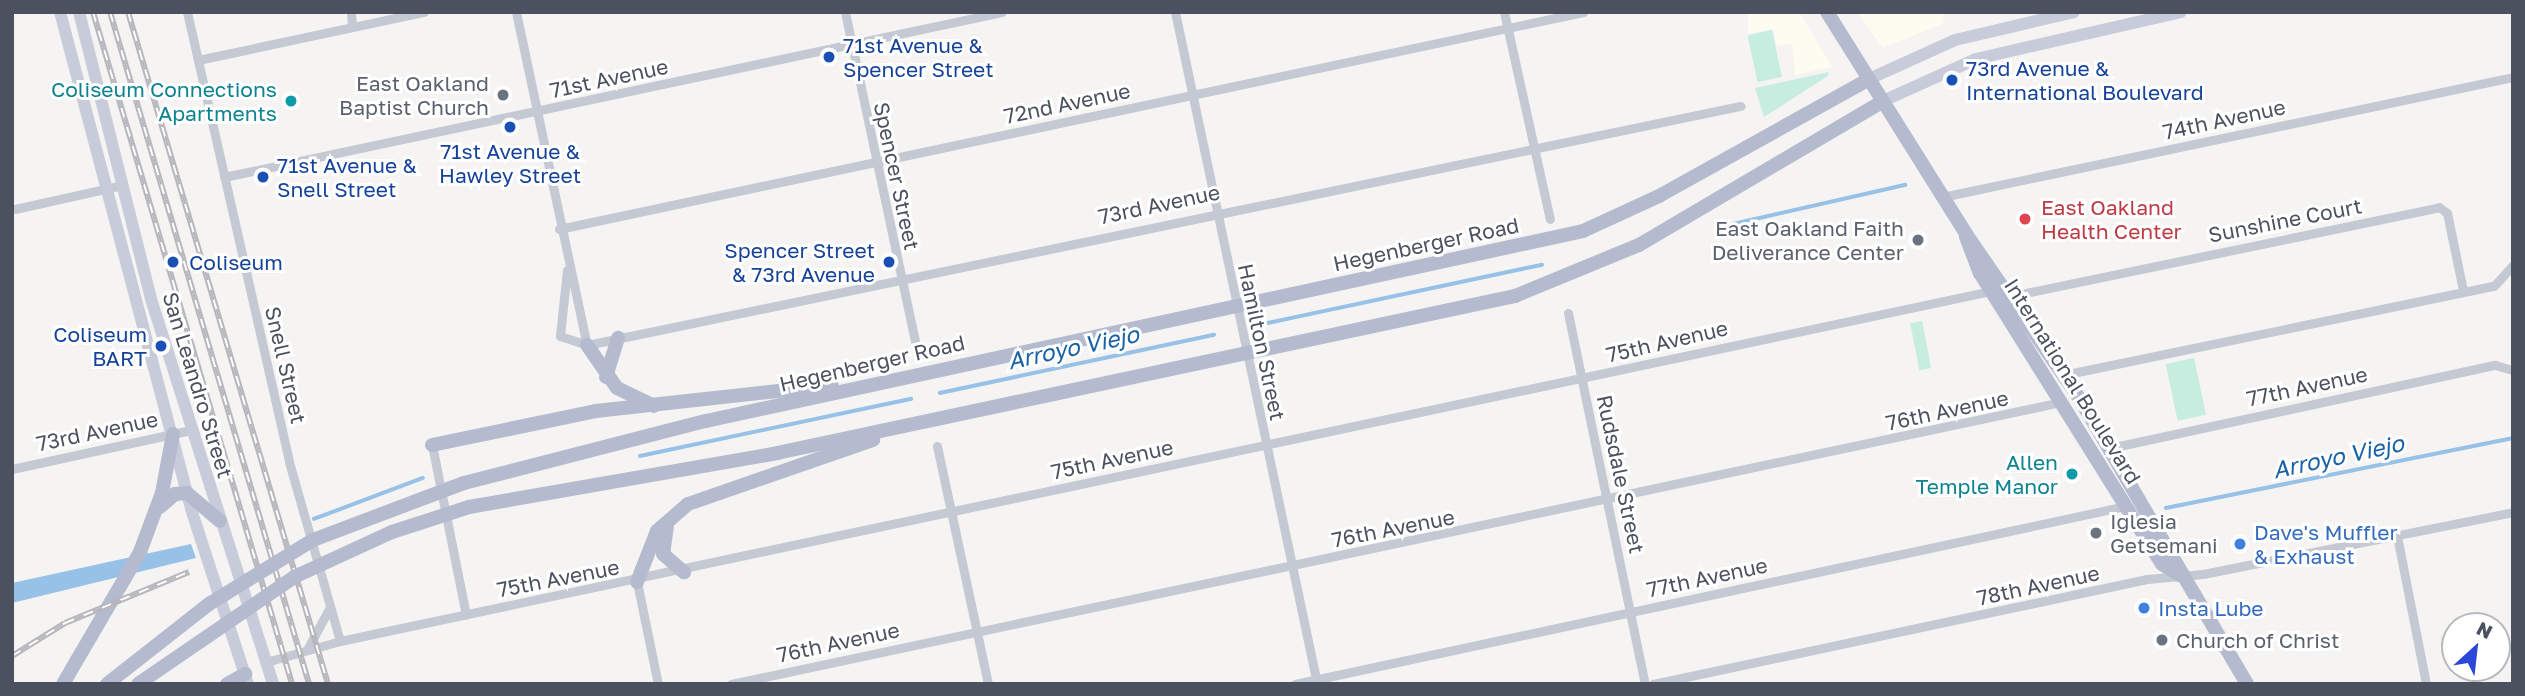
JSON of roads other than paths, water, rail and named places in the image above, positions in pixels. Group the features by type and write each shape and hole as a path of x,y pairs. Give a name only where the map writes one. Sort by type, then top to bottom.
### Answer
{"main road":[{"name":"San Leandro Street","path":"60,12 187,493 246,679"},
{"name":"San Leandro Street","path":"79,12 123,185 191,430 273,684"},
{"name":"International Boulevard","path":"1827,12 1966,234 2011,296 2110,448 2179,562 2181,576 2247,684"},
{"path":"1869,79 1955,40 2074,12"},
{"path":"138,684 294,577 392,532 469,508 932,419 1247,353 1556,284 1639,245 1883,102 1976,59 2181,12"},
{"name":"Hegenberger Road","path":"107,684 209,604 313,540 464,484 922,372 1583,230 1659,196 1869,79"},
{"name":"International Boulevard","path":"1966,234 1971,258 2162,564 2181,576"},
{"path":"606,377 618,338"},
{"path":"587,345 606,377 655,406"},
{"path":"432,444 596,411 922,372"},
{"path":"637,582 648,547 670,516 717,490 932,419"},
{"path":"152,521 173,434"},
{"path":"63,684 105,619 152,521 169,497 187,493 220,521"},
{"path":"670,516 660,545 668,562 684,572"},
{"name":"75th Avenue","path":"246,679 266,662"},
{"path":"227,684 246,679"}],"street":[{"name":"Snell Street","path":"187,12 292,476 340,641"},
{"path":"351,12 352,26"},
{"path":"198,60 424,12"},
{"path":"516,12 567,270 587,345"},
{"name":"Spencer Street","path":"845,12 916,346"},
{"name":"71st Avenue","path":"224,177 1002,12"},
{"name":"Hamilton Street","path":"1175,12 1316,679"},
{"path":"1504,12 1550,219"},
{"name":"72nd Avenue","path":"559,229 1583,12"},
{"name":"74th Avenue","path":"1942,197 2513,77"},
{"name":"73rd Avenue","path":"587,345 1217,211 1740,106"},
{"path":"15,209 123,185"},
{"name":"Sunshine Court","path":"2011,296 2439,207 2447,213 2463,290"},
{"path":"2063,375 2463,290 2494,286 2513,265"},
{"path":"567,270 560,336 587,345"},
{"name":"75th Avenue","path":"266,662 340,641 637,582 951,512 1583,380 1991,290"},
{"name":"Rudsdale Street","path":"1568,313 1610,499 1645,684"},
{"name":"77th Avenue","path":"2110,448 2495,366 2513,370"},
{"name":"76th Avenue","path":"731,684 2061,402"},
{"name":"73rd Avenue","path":"12,469 191,430"},
{"path":"432,444 466,615"},
{"path":"937,446 988,684"},
{"name":"77th Avenue","path":"1295,684 2126,506"},
{"name":"78th Avenue","path":"1653,684 2181,576 2513,512"},
{"path":"2397,536 2426,684"},
{"path":"637,582 658,684"},
{"path":"308,648 330,606"}],"water":[{"path":"191,544 196,558 12,603 12,583"}],"waterway":[{"name":"Arroyo Viejo","path":"1720,227 1905,185"},
{"name":"Arroyo Viejo","path":"1268,323 1542,265"},
{"name":"Arroyo Viejo","path":"940,393 1214,335"},
{"name":"Arroyo Viejo","path":"640,456 911,399"},
{"name":"Arroyo Viejo","path":"2166,508 2513,438"},
{"name":"Arroyo Viejo","path":"314,519 423,478"}],"railway":[{"path":"93,12 292,684"},
{"path":"110,12 309,684"},
{"path":"128,12 328,684"},
{"path":"12,656 65,623 189,572"}],"place":[{"name":"71st Avenue & Spencer Street","path":"829,57"},
{"name":"73rd Avenue & International Boulevard","path":"1952,80"},
{"name":"East Oakland Baptist Church","path":"503,95"},
{"name":"Coliseum Connections Apartments","path":"291,101"},
{"name":"71st Avenue & Hawley Street","path":"510,127"},
{"name":"71st Avenue & Snell Street","path":"263,177"},
{"name":"East Oakland Health Center","path":"2025,219"},
{"name":"East Oakland Faith Deliverance Center","path":"1918,240"},
{"name":"Coliseum","path":"173,262"},
{"name":"Spencer Street & 73rd Avenue","path":"889,262"},
{"name":"Coliseum BART","path":"161,346"},
{"name":"Allen Temple Manor","path":"2072,474"},
{"name":"Iglesia Getsemani","path":"2096,533"},
{"name":"Dave's Muffler & Exhaust","path":"2240,544"},
{"name":"Insta Lube","path":"2144,608"},
{"name":"Church of Christ","path":"2162,640"}]}
